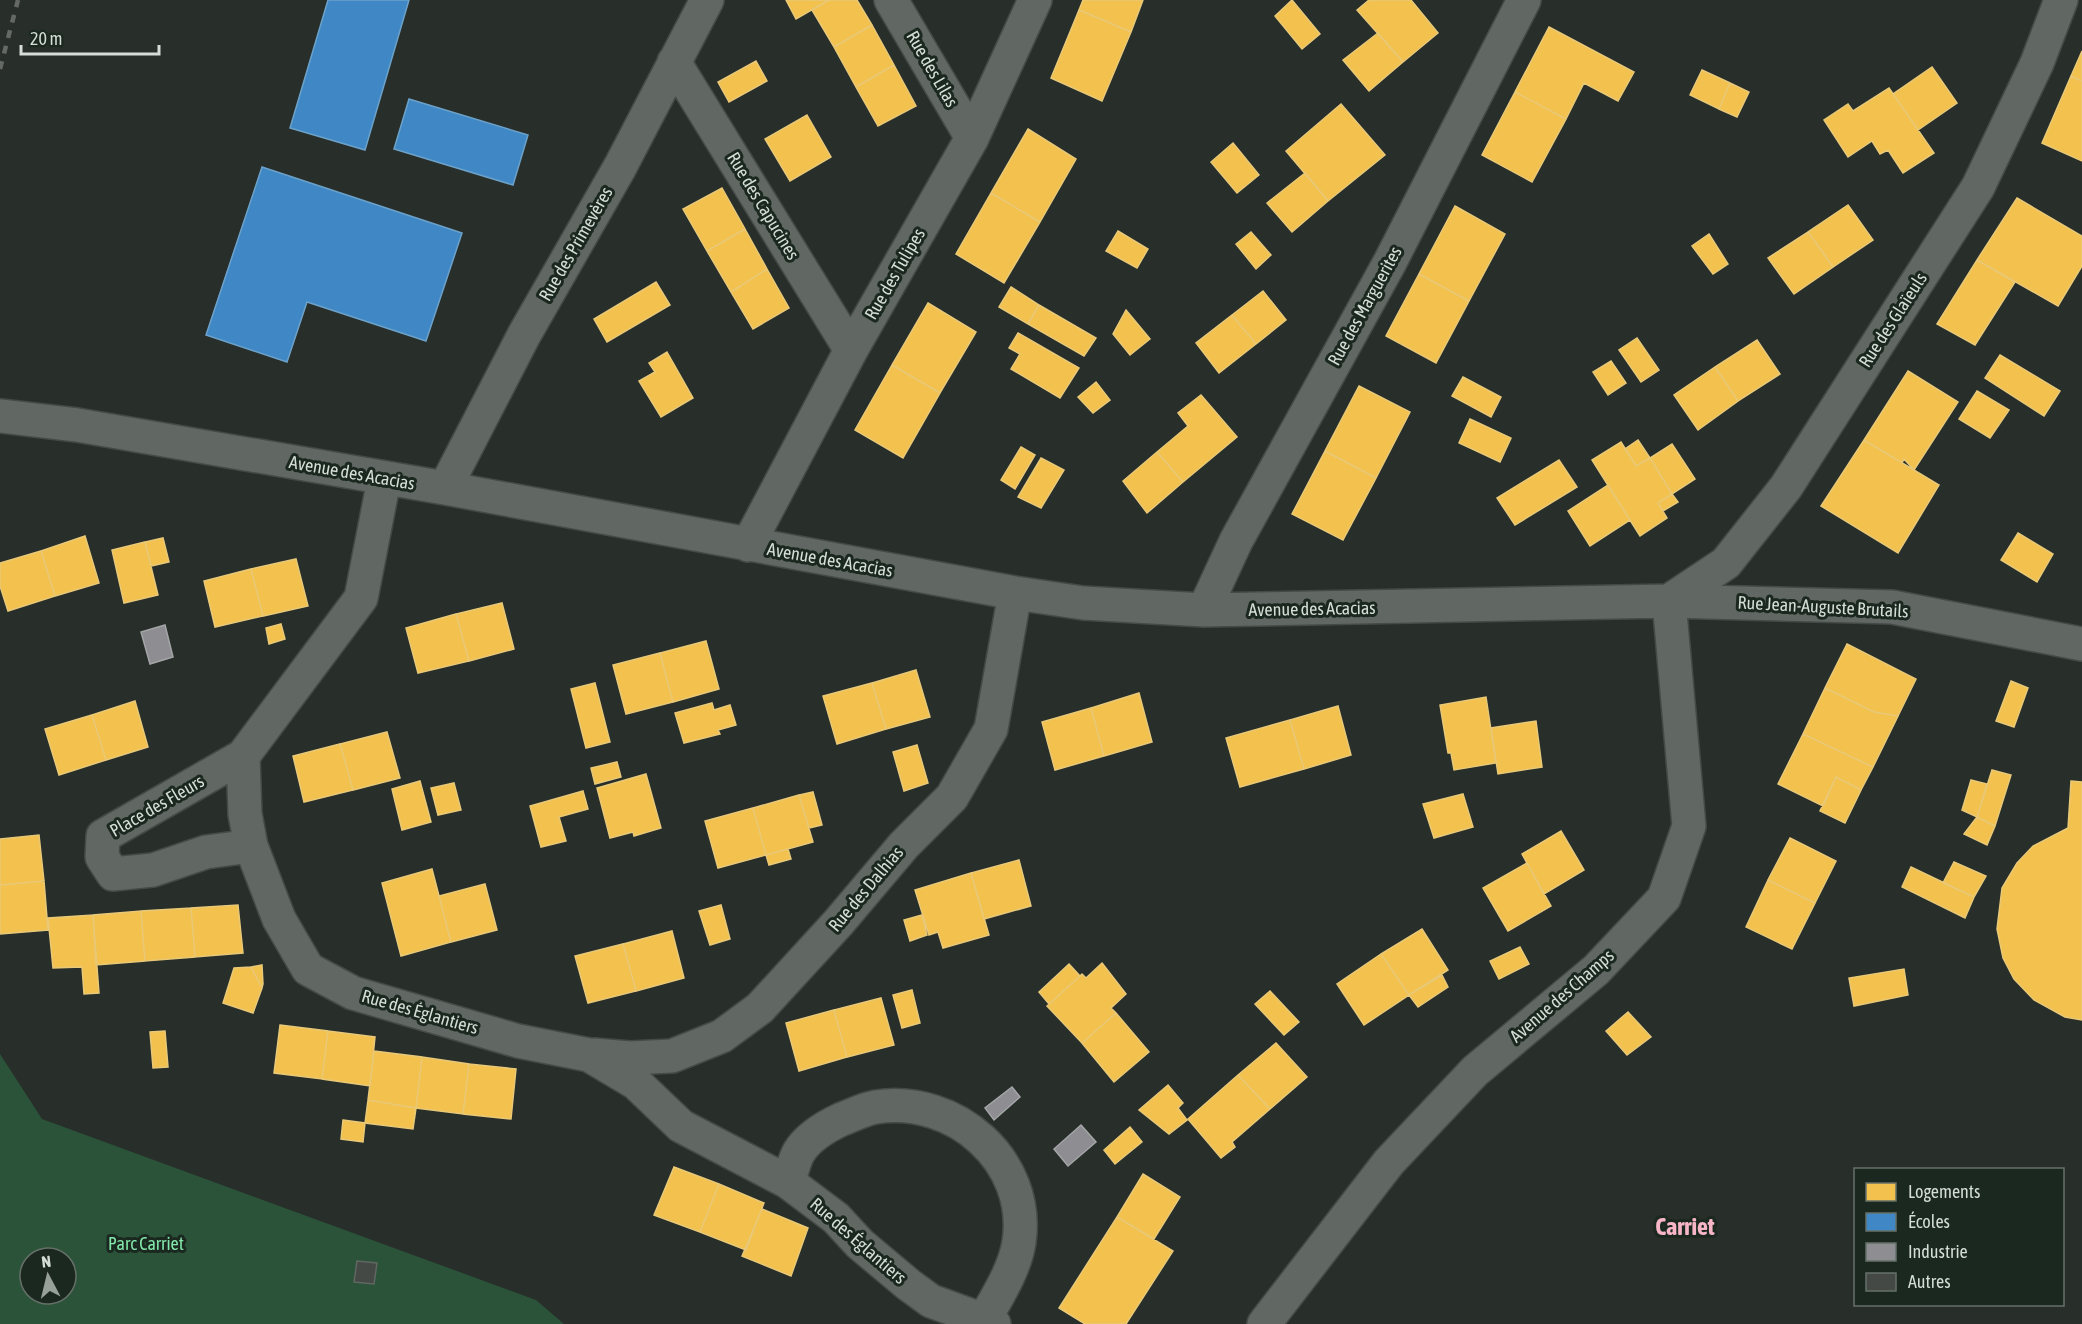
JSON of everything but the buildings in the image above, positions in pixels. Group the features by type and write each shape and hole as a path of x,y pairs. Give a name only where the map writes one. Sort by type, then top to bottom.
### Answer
{"street":[{"name":"Rue des Primevères","path":"445,488 524,335 620,167 707,0"},
{"name":"Rue des Lilas","path":"891,0 972,138"},
{"name":"Rue des Tulipes","path":"748,545 851,350 972,138 1035,0"},
{"name":"Rue des Marguerites","path":"1204,610 1236,541 1390,262 1524,0"},
{"name":"Rue des Glaïeuls","path":"1669,601 1726,563 1785,487 1978,187 2037,63 2061,0"},
{"name":"Rue des Capucines","path":"674,62 851,350"},
{"name":"Avenue des Acacias","path":"0,416 77,425 384,480 445,488 748,545 1083,603 1204,610 1669,601"},
{"path":"243,756 361,598 384,480"},
{"name":"Rue des Dalhias","path":"589,1055 630,1058 672,1056 722,1036 760,1008 838,923 903,845 952,797 991,729 1015,593"},
{"name":"Rue Jean-Auguste Brutails","path":"1669,601 1892,608 2082,644"},
{"name":"Avenue des Champs","path":"1264,1324 1389,1162 1475,1071 1596,970 1664,898 1689,826 1669,601"},
{"name":"Rue des Églantiers","path":"243,756 245,814 251,846 279,919 308,969 353,993 518,1041 589,1055 636,1083 681,1126 788,1182 836,1218 860,1244 909,1286 932,1300 989,1322"},
{"name":"Place des Fleurs","path":"243,756 103,836 102,857 113,874 153,870 206,852 251,846"},
{"path":"788,1182 799,1151 824,1127 876,1107 927,1110 953,1119 981,1137 1010,1173 1020,1212 1019,1243 989,1322"}],"green space":[{"name":"Parc Carriet","path":"0,1054 42,1119 536,1300 564,1324 0,1324"}],"railway":[{"path":"0,69 18,0"}],"district":[{"name":"Carriet","path":"1685,1227"}]}
